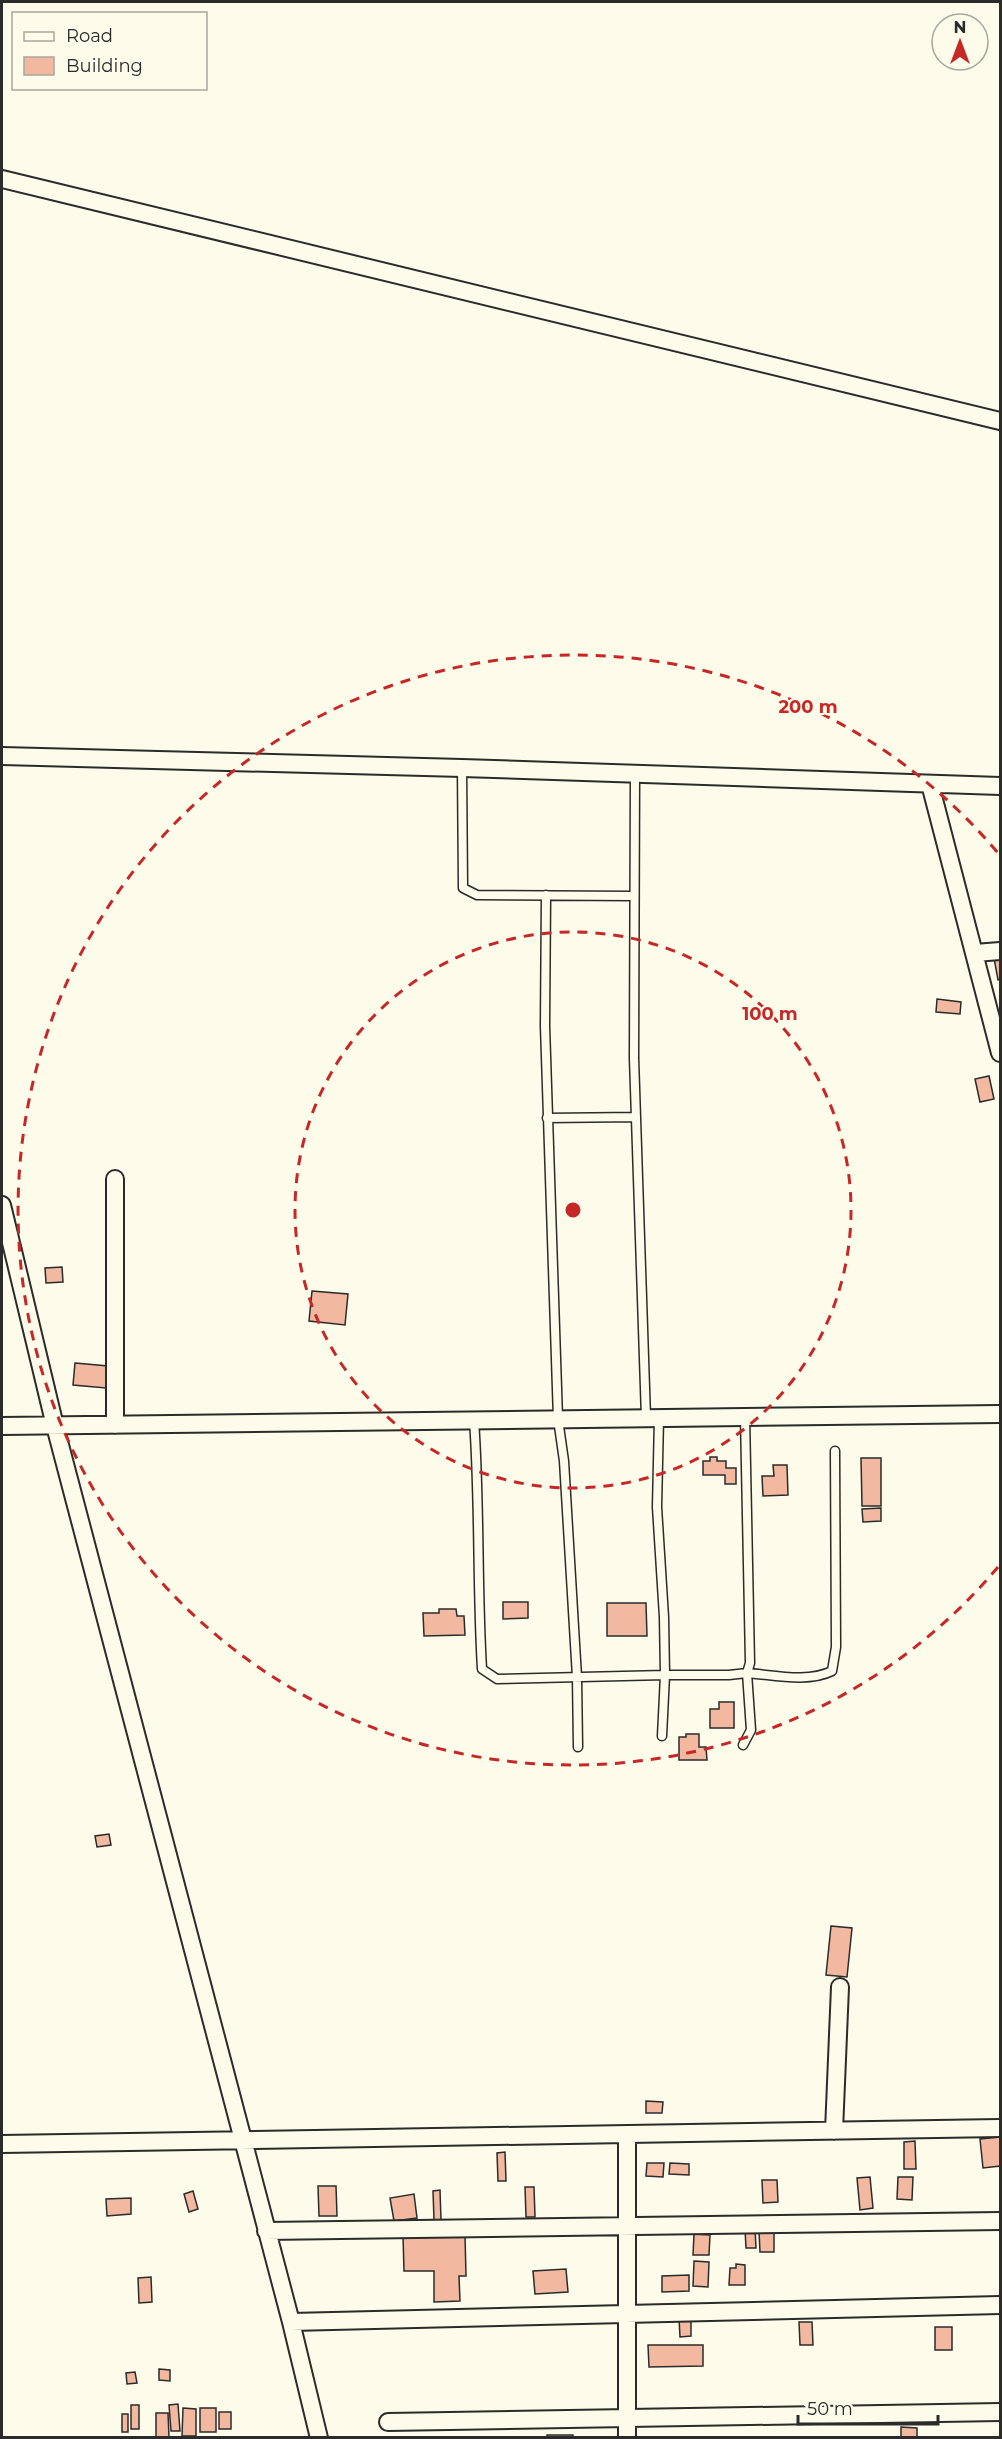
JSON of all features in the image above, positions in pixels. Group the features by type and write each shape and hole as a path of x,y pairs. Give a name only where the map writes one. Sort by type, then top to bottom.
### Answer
{"street":[{"path":"2,179 1000,421"},
{"path":"2,756 635,773 1000,786"},
{"path":"930,784 1000,1053"},
{"path":"975,953 1000,951"},
{"path":"115,1179 115,1425"},
{"path":"2,1205 55,1426 291,2322 319,2438"},
{"path":"2,1426 1000,1414"},
{"path":"834,2132 840,1987"},
{"path":"2,2144 1000,2128"},
{"path":"627,2134 627,2438"},
{"path":"266,2231 1000,2221"},
{"path":"291,2322 1000,2305"},
{"path":"388,2422 1000,2412"}],"lane":[{"path":"462,768 463,888 477,895 634,896"},
{"path":"635,773 634,1058 664,1617 662,1736"},
{"path":"546,895 547,1118 558,1419 564,1461 577,1677 578,1748"},
{"path":"547,1118 636,1117"},
{"path":"743,1745 751,1730 747,1673 750,1663 745,1416"},
{"path":"474,1420 482,1669 497,1679 664,1675 729,1676 747,1673 822,1676 832,1671 836,1647 835,1451"}],"building":[{"path":"1000,957 1000,979 998,980 994,958"},
{"path":"937,999 961,1002 960,1014 936,1012"},
{"path":"989,1076 994,1099 980,1102 975,1079"},
{"path":"62,1267 63,1282 46,1283 45,1268"},
{"path":"312,1291 348,1294 345,1325 309,1321"},
{"path":"75,1363 108,1366 106,1388 73,1385"},
{"path":"710,1457 717,1457 717,1461 726,1461 726,1468 736,1468 736,1484 725,1484 725,1475 703,1475 703,1461 710,1461"},
{"path":"861,1458 881,1458 881,1506 862,1506"},
{"path":"773,1465 787,1465 788,1495 763,1496 762,1476 774,1476"},
{"path":"881,1508 881,1521 863,1522 862,1509"},
{"path":"503,1602 528,1602 528,1618 503,1619"},
{"path":"607,1603 646,1603 647,1636 607,1636"},
{"path":"439,1609 456,1609 457,1616 464,1616 465,1635 424,1636 423,1613 439,1613"},
{"path":"719,1702 734,1702 734,1728 710,1728 710,1709 719,1709"},
{"path":"686,1734 699,1734 699,1747 706,1747 707,1760 679,1760 679,1737 686,1737"},
{"path":"109,1834 111,1845 97,1847 95,1836"},
{"path":"831,1926 852,1928 847,1977 826,1975"},
{"path":"646,2101 663,2102 662,2113 646,2113"},
{"path":"1000,2137 1000,2166 983,2168 980,2139"},
{"path":"915,2141 916,2169 904,2169 904,2142"},
{"path":"505,2152 506,2181 498,2181 497,2153"},
{"path":"647,2163 664,2163 663,2177 646,2176"},
{"path":"670,2163 689,2164 689,2175 669,2174"},
{"path":"870,2177 873,2208 860,2210 857,2178"},
{"path":"898,2177 913,2177 912,2200 897,2199"},
{"path":"762,2180 777,2180 778,2202 763,2203"},
{"path":"318,2186 336,2186 337,2216 319,2216"},
{"path":"525,2187 534,2187 535,2217 526,2217"},
{"path":"440,2190 441,2220 434,2220 433,2191"},
{"path":"193,2191 198,2209 189,2212 184,2194"},
{"path":"414,2194 417,2218 394,2221 390,2198"},
{"path":"131,2198 131,2214 107,2216 106,2199"},
{"path":"755,2228 756,2248 746,2248 745,2229"},
{"path":"759,2231 774,2231 774,2252 760,2252"},
{"path":"694,2234 710,2235 709,2255 693,2255"},
{"path":"465,2235 466,2276 459,2276 460,2301 434,2302 434,2271 404,2271 403,2236"},
{"path":"694,2261 709,2262 708,2287 693,2286"},
{"path":"736,2264 745,2265 745,2285 729,2285 730,2268 736,2268"},
{"path":"566,2269 568,2292 535,2294 533,2271"},
{"path":"689,2275 689,2291 662,2292 662,2276"},
{"path":"151,2277 152,2302 139,2303 138,2278"},
{"path":"679,2318 691,2318 691,2336 680,2337"},
{"path":"799,2322 812,2322 813,2345 800,2345"},
{"path":"935,2327 952,2327 952,2350 935,2350"},
{"path":"648,2345 703,2345 703,2366 649,2367"},
{"path":"159,2369 170,2370 170,2381 159,2380"},
{"path":"135,2372 137,2383 127,2384 126,2373"},
{"path":"178,2404 180,2431 171,2431 169,2405"},
{"path":"131,2405 139,2405 139,2429 131,2429"},
{"path":"183,2408 196,2409 196,2436 182,2436"},
{"path":"200,2408 216,2408 216,2432 200,2432"},
{"path":"219,2412 231,2412 231,2429 219,2429"},
{"path":"156,2413 168,2413 169,2437 156,2437"},
{"path":"122,2414 128,2414 128,2432 122,2432"},
{"path":"901,2427 917,2428 917,2438 901,2438"},
{"path":"547,2435 573,2435 573,2438 547,2438"}]}
